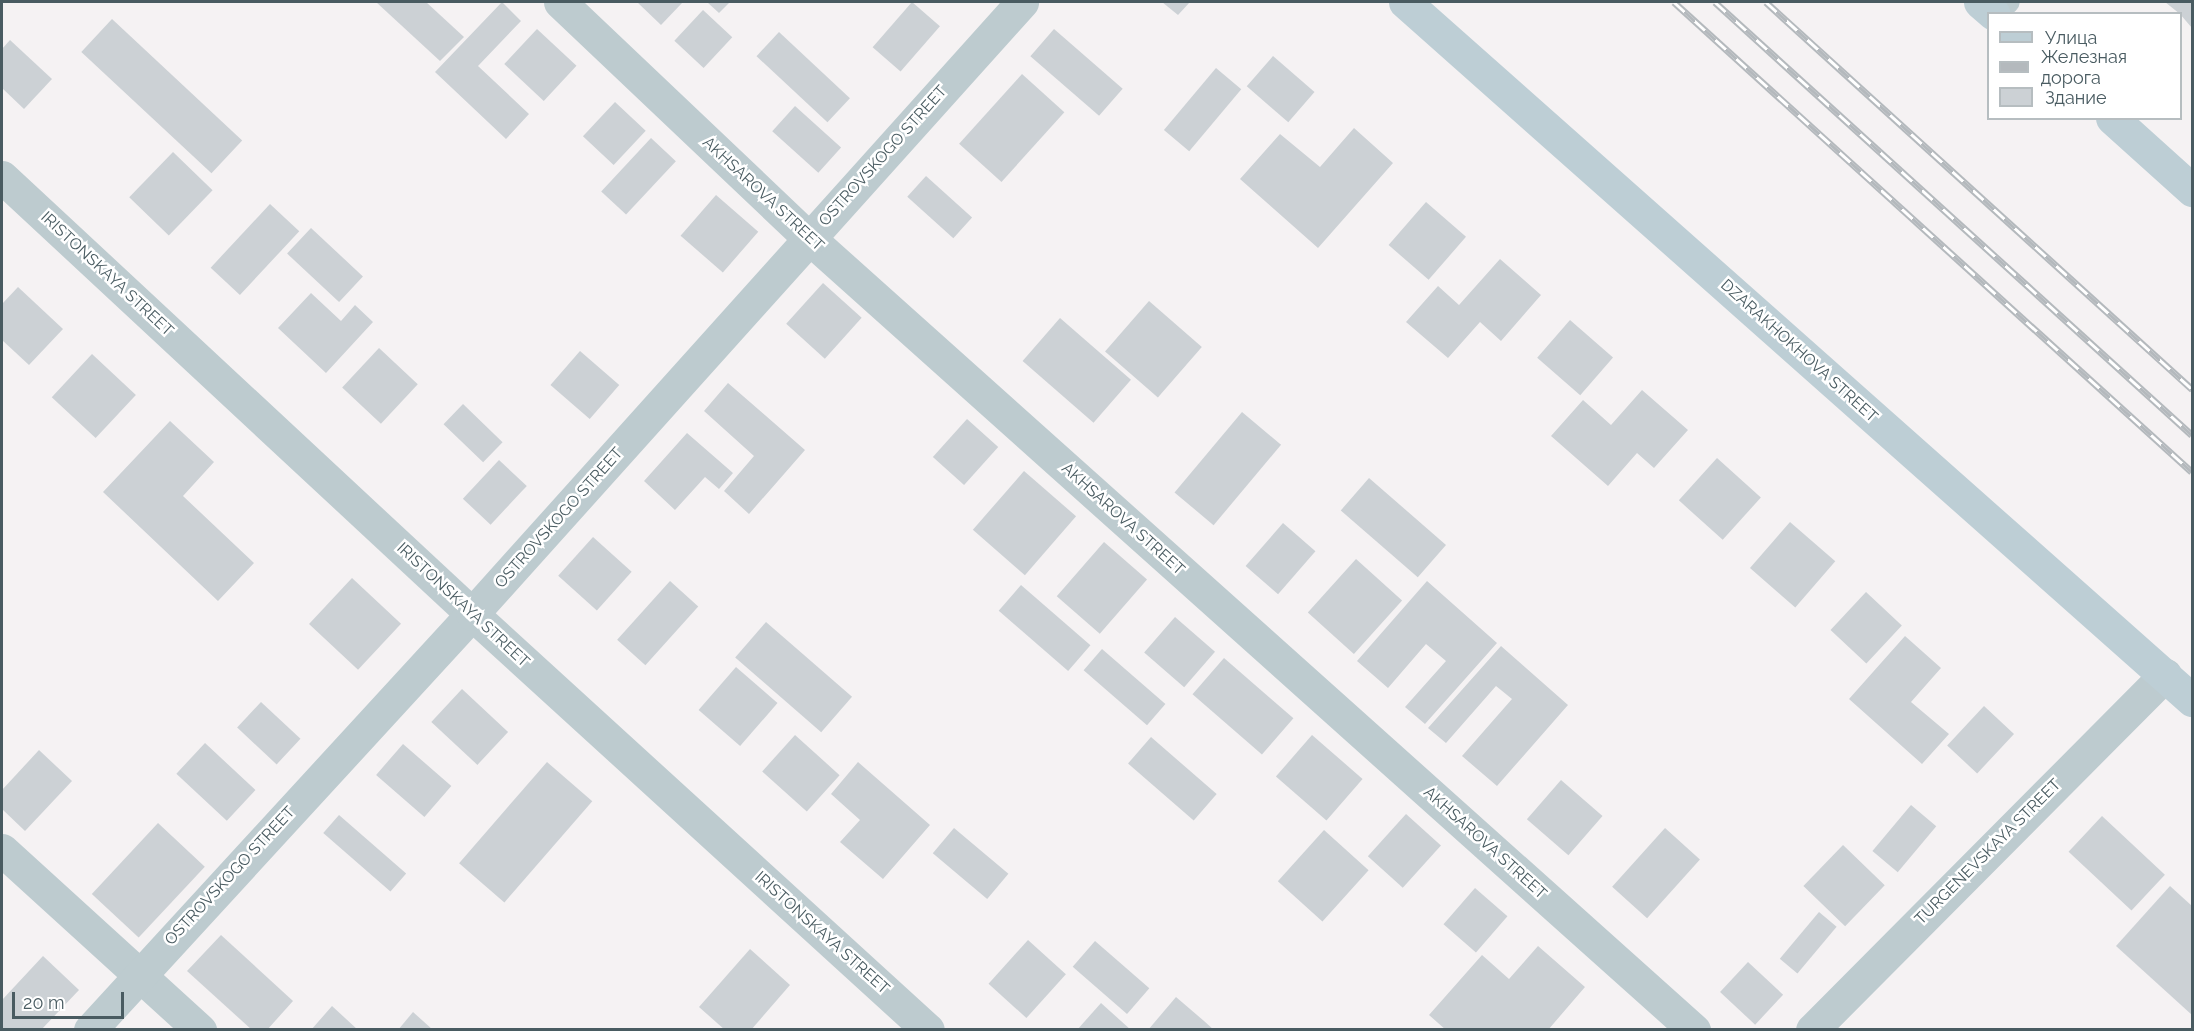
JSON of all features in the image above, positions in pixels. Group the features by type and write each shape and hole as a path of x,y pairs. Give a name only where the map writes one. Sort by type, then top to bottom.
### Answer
{"street":[{"name":"AKHSAROVA STREET","path":"560,2 809,238 1694,1029"},
{"name":"OSTROVSKOGO STREET","path":"90,1029 472,614 1022,2"},
{"name":"DZARAKHOKHOVA STREET","path":"1405,2 2193,700"},
{"path":"1980,2 1992,12"},
{"path":"2114,120 2193,190"},
{"name":"IRISTONSKAYA STREET","path":"2,177 472,614 928,1029"},
{"name":"TURGENEVSKAYA STREET","path":"1812,1029 2165,675"},
{"path":"2,850 200,1029"}],"lane":[{"path":"1996,12 2009,2"}],"building":[{"path":"376,2 426,2 464,37 440,61"},
{"path":"502,2 521,21 478,66 529,114 506,139 435,72"},
{"path":"637,2 683,2 661,25"},
{"path":"707,2 730,2 719,13"},
{"path":"912,2 940,26 901,72 873,47"},
{"path":"1162,2 1190,2 1178,15"},
{"path":"2165,2 2192,2 2192,28 2182,16 2182,12 2178,12"},
{"path":"703,10 732,37 704,68 674,41"},
{"path":"112,19 242,140 211,173 81,52"},
{"path":"537,29 576,66 544,101 504,64"},
{"path":"1054,29 1123,89 1099,116 1030,56"},
{"path":"779,32 850,98 827,122 756,56"},
{"path":"10,40 52,79 24,109 2,88 2,49"},
{"path":"1273,56 1315,92 1288,122 1247,86"},
{"path":"1216,68 1241,89 1189,151 1164,130"},
{"path":"1022,74 1064,112 1001,182 959,144"},
{"path":"615,102 646,131 614,165 583,136"},
{"path":"795,106 841,147 818,173 772,131"},
{"path":"1354,128 1393,163 1318,248 1240,179 1280,134 1320,167"},
{"path":"651,138 676,161 626,215 601,191"},
{"path":"173,152 213,190 169,236 129,197"},
{"path":"926,176 972,217 953,238 907,197"},
{"path":"716,195 758,232 723,272 681,236"},
{"path":"1426,202 1466,237 1429,280 1389,245"},
{"path":"270,204 299,231 240,295 211,268"},
{"path":"311,228 363,276 339,302 287,254"},
{"path":"1500,259 1541,295 1501,341 1480,322 1448,358 1406,322 1438,286 1459,305"},
{"path":"823,283 862,318 825,359 786,324"},
{"path":"18,287 63,329 29,365 2,340 2,304"},
{"path":"311,293 341,321 355,305 373,322 326,373 278,328"},
{"path":"1149,301 1202,347 1158,397 1105,352"},
{"path":"1060,318 1131,380 1094,423 1023,361"},
{"path":"1570,320 1613,357 1580,395 1537,358"},
{"path":"379,348 418,384 381,424 342,387"},
{"path":"580,351 619,385 590,419 550,385"},
{"path":"92,354 136,395 96,438 52,397"},
{"path":"728,383 805,450 749,514 724,491 754,456 704,411"},
{"path":"1642,390 1688,430 1654,468 1637,453 1608,486 1551,436 1583,400 1611,425"},
{"path":"463,404 503,442 483,462 444,424"},
{"path":"1242,412 1281,445 1214,525 1175,492"},
{"path":"967,419 998,447 964,485 933,457"},
{"path":"170,421 214,462 183,496 254,563 218,601 103,492"},
{"path":"687,433 733,473 719,489 705,477 675,510 644,481"},
{"path":"1717,458 1761,497 1723,540 1679,500"},
{"path":"499,460 527,486 491,525 463,499"},
{"path":"1024,471 1076,516 1025,575 973,530"},
{"path":"1369,478 1446,545 1418,577 1341,510"},
{"path":"1790,522 1835,561 1795,607 1750,568"},
{"path":"1283,523 1315,551 1278,594 1246,566"},
{"path":"593,537 632,572 597,610 558,576"},
{"path":"1104,542 1147,579 1100,634 1057,596"},
{"path":"1356,559 1402,600 1354,654 1308,613"},
{"path":"352,578 401,624 358,670 309,624"},
{"path":"670,581 698,606 645,665 617,640"},
{"path":"1427,581 1497,643 1425,724 1405,707 1446,661 1426,644 1388,688 1357,661"},
{"path":"1021,585 1090,645 1068,671 999,611"},
{"path":"1866,592 1902,625 1866,663 1831,630"},
{"path":"1175,617 1215,652 1184,687 1144,652"},
{"path":"766,622 852,697 821,732 735,657"},
{"path":"1905,636 1941,668 1911,702 1949,734 1922,764 1849,699"},
{"path":"1501,646 1568,705 1497,786 1462,756 1512,699 1496,686 1446,743 1428,728"},
{"path":"1102,649 1165,704 1147,725 1084,670"},
{"path":"1224,658 1293,718 1262,755 1193,694"},
{"path":"736,667 778,703 740,746 699,710"},
{"path":"462,689 508,732 477,765 431,722"},
{"path":"261,702 300,739 277,764 237,728"},
{"path":"1984,706 2014,734 1977,773 1947,745"},
{"path":"795,735 840,775 807,812 762,771"},
{"path":"1312,735 1363,779 1326,820 1276,777"},
{"path":"1151,737 1217,794 1194,820 1128,763"},
{"path":"205,743 255,790 227,821 176,774"},
{"path":"403,744 451,786 424,817 376,775"},
{"path":"39,750 72,781 25,831 2,809 2,790"},
{"path":"547,762 592,801 504,902 459,863"},
{"path":"858,762 930,825 883,879 840,842 860,820 831,794"},
{"path":"1561,780 1603,816 1568,855 1527,819"},
{"path":"1911,805 1936,826 1898,872 1872,851"},
{"path":"1406,814 1441,845 1403,888 1368,856"},
{"path":"339,815 406,873 390,892 323,833"},
{"path":"2102,816 2165,875 2131,910 2069,852"},
{"path":"158,823 205,867 139,938 92,894"},
{"path":"954,828 1008,874 987,899 933,853"},
{"path":"1665,828 1700,859 1647,918 1612,887"},
{"path":"1324,830 1369,870 1322,921 1278,881"},
{"path":"1843,845 1885,885 1845,926 1803,886"},
{"path":"2170,886 2192,906 2192,1015 2116,946"},
{"path":"1475,888 1507,916 1476,952 1444,924"},
{"path":"1819,912 1837,927 1797,974 1780,959"},
{"path":"221,935 293,1001 267,1030 252,1030 187,971"},
{"path":"1028,940 1066,974 1026,1018 989,984"},
{"path":"1095,941 1149,988 1127,1014 1073,967"},
{"path":"1538,946 1585,987 1548,1030 1446,1030 1429,1015 1482,955 1509,979"},
{"path":"750,949 790,985 751,1030 725,1030 699,1007"},
{"path":"43,956 79,990 41,1030 3,1030 2,1000"},
{"path":"1748,962 1783,995 1755,1025 1720,992"},
{"path":"1176,997 1204,1021 1214,1030 1148,1030"},
{"path":"1101,1003 1131,1030 1077,1030"},
{"path":"332,1006 358,1030 311,1030"},
{"path":"413,1012 433,1030 398,1030"}],"railway":[{"path":"1674,2 2192,472"},
{"path":"1715,2 2192,435"},
{"path":"1766,2 2192,389"}]}
